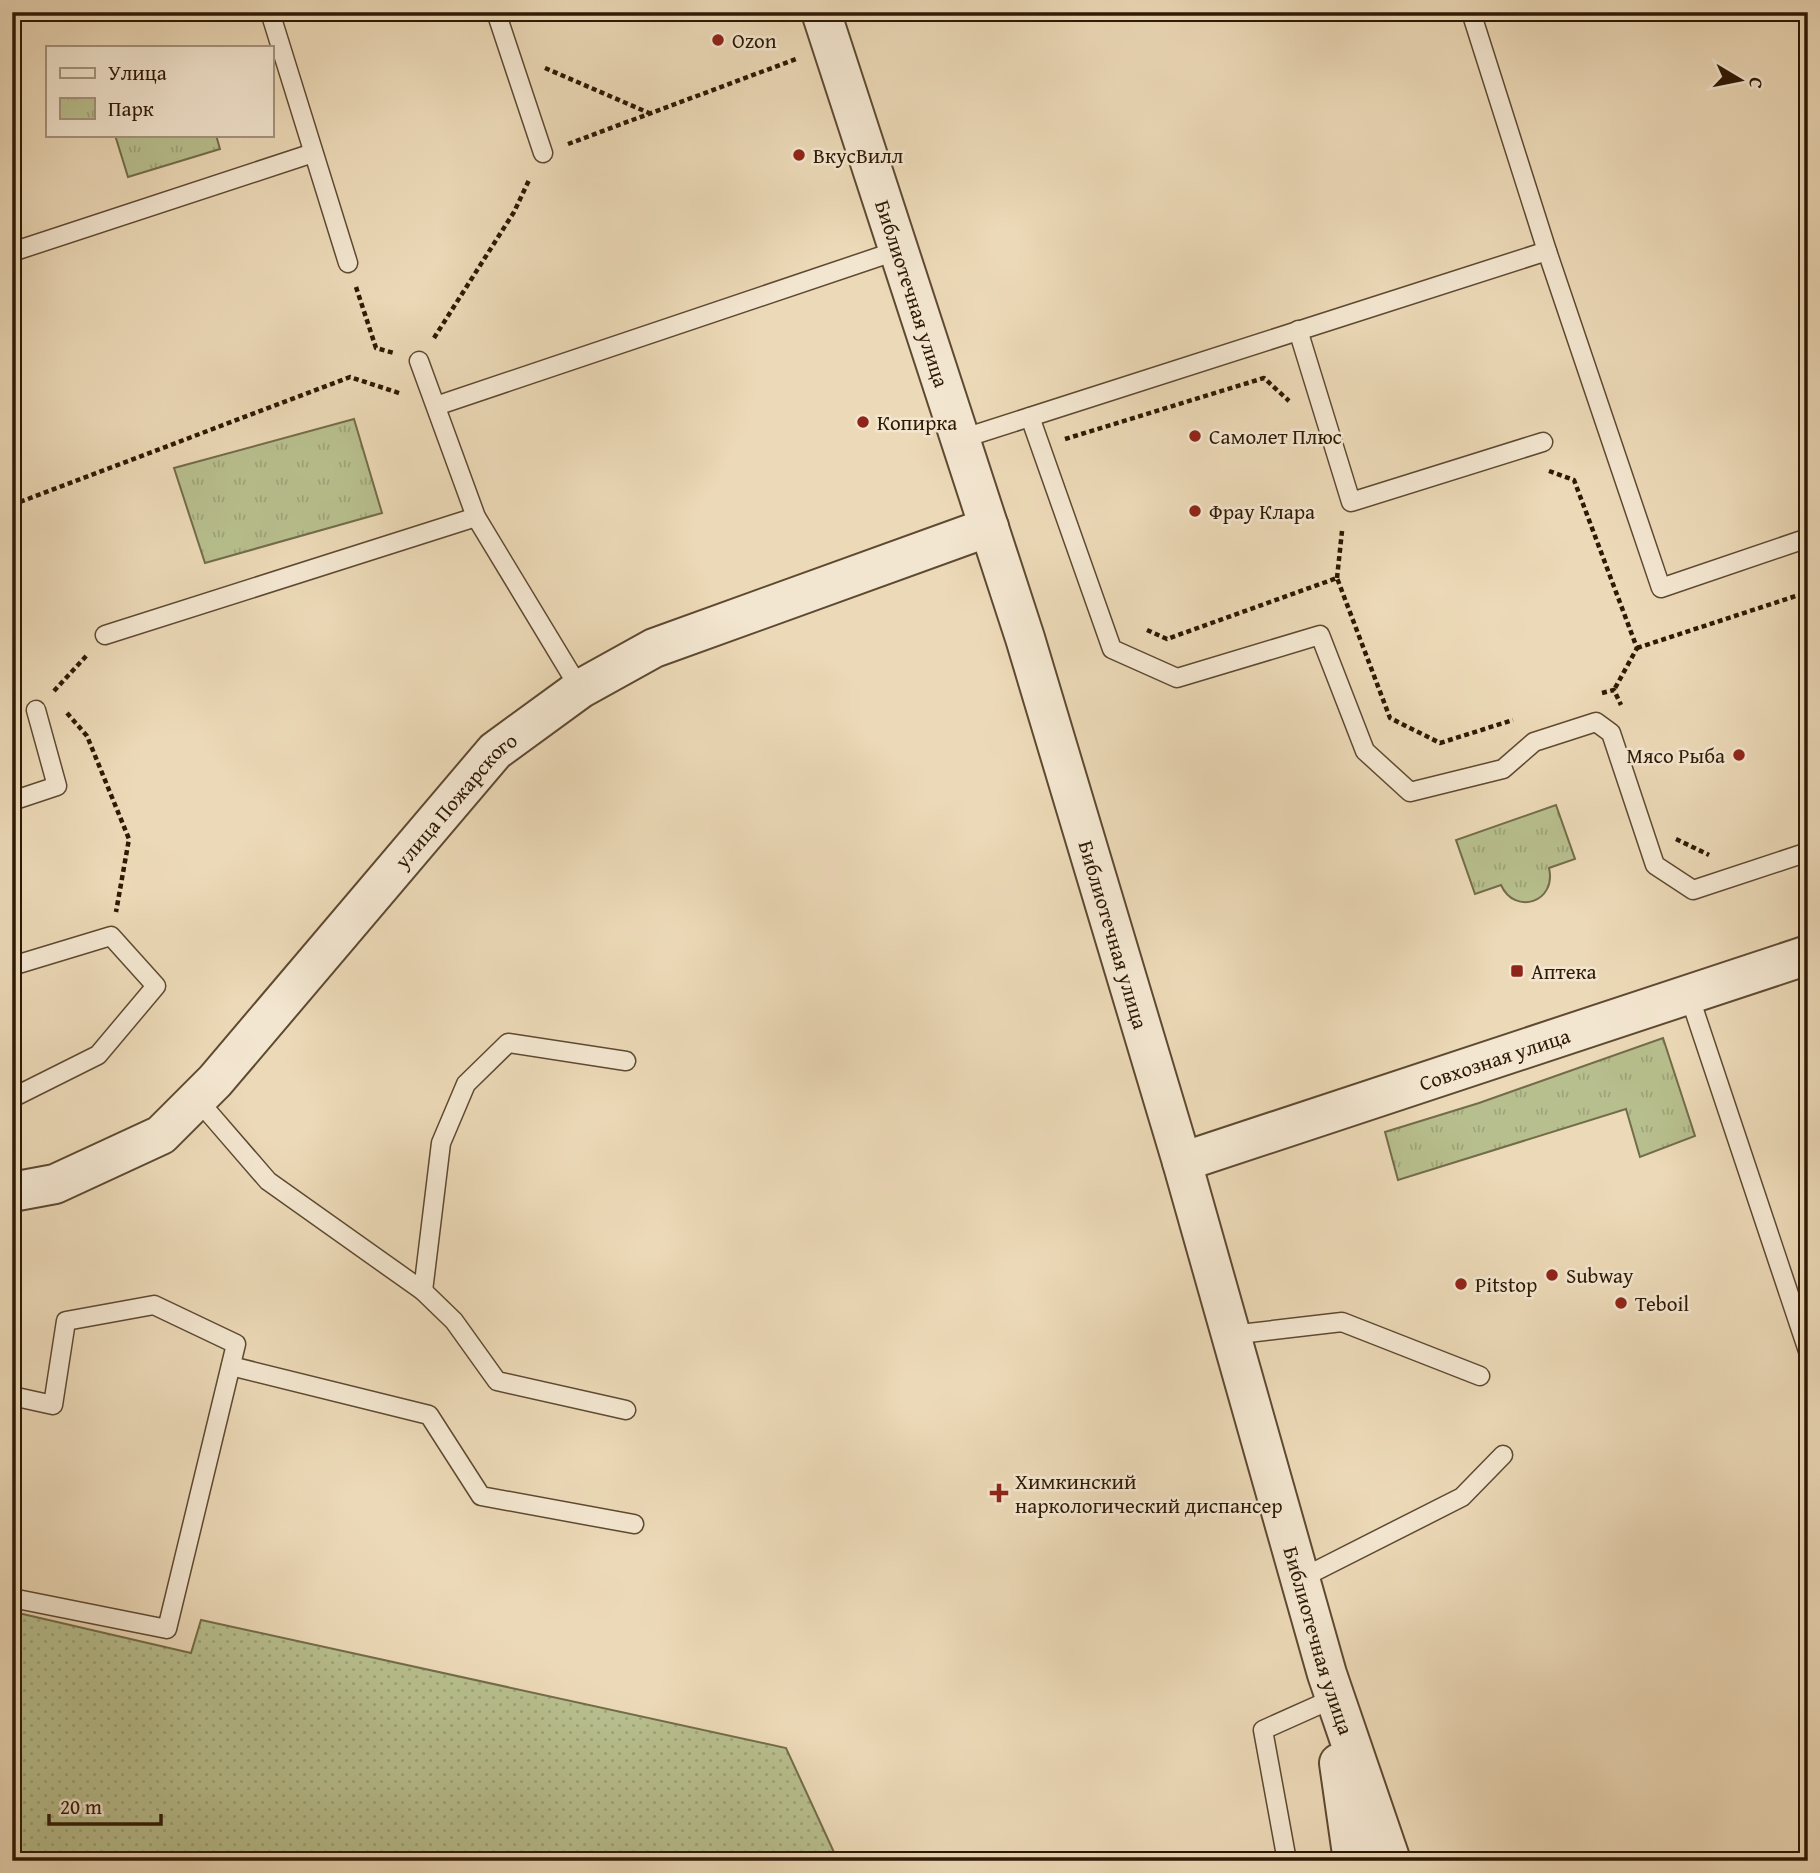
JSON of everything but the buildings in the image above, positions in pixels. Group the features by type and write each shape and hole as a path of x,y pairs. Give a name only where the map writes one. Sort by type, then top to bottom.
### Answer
{"street":[{"name":"Библиотечная улица","path":"821,12 1025,638 1182,1162 1329,1687 1391,1861"},
{"name":"улица Пожарского","path":"12,1192 55,1184 160,1135 215,1082 495,751 580,689 654,648 989,527"},
{"name":"Совхозная улица","path":"1182,1162 1808,955"},
{"path":"1329,1687 1353,1861"}],"lane":[{"path":"270,12 348,263"},
{"path":"496,12 542,153"},
{"path":"1471,12 1546,251 1661,588 1808,538"},
{"path":"12,253 313,153"},
{"path":"436,406 899,250"},
{"path":"961,439 1546,251"},
{"path":"1298,330 1351,502 1543,442"},
{"path":"419,361 476,517 580,689"},
{"path":"1030,416 1112,649 1177,678 1320,635 1365,751 1410,792 1503,769 1534,742 1597,722 1611,733 1655,864 1693,890 1808,852"},
{"path":"106,635 476,517"},
{"path":"12,801 57,786 36,710"},
{"path":"12,966 111,936 156,986 98,1055 12,1098"},
{"path":"1689,995 1808,1351"},
{"path":"423,1291 441,1143 466,1084 508,1042 626,1062"},
{"path":"197,1099 268,1181 423,1291 454,1321 497,1381 626,1410"},
{"path":"12,1396 53,1405 66,1321 154,1305 236,1344 167,1629 12,1598"},
{"path":"1231,1335 1342,1322 1480,1376"},
{"path":"231,1367 429,1415 481,1496 634,1524"},
{"path":"1300,1579 1462,1497 1503,1455"},
{"path":"1287,1861 1263,1730 1329,1687"}],"path":[{"path":"510,54 650,113"},
{"path":"348,263 376,348 419,361 514,212 542,153 802,57"},
{"path":"12,505 350,377 436,406"},
{"path":"1060,440 1264,378 1293,405"},
{"path":"1545,470 1574,480 1637,648"},
{"path":"1335,525 1342,531"},
{"path":"1342,531 1354,527"},
{"path":"1342,531 1337,578 1390,718 1440,743 1515,720"},
{"path":"1135,626 1167,639 1337,578"},
{"path":"1589,697 1614,690 1637,648 1808,592"},
{"path":"36,710 106,635"},
{"path":"1614,690 1625,714"},
{"path":"51,694 87,736 129,839 111,936"},
{"path":"1675,838 1717,859"}],"green space":[{"path":"115,136 216,136 220,149 128,177"},
{"path":"354,419 382,513 205,563 174,468"},
{"path":"1556,805 1575,859 1549,868 1550,880 1547,889 1533,901 1516,900 1507,895 1501,885 1475,894 1456,840"},
{"path":"1663,1038 1695,1136 1640,1157 1626,1109 1398,1180 1385,1132 1479,1103"},
{"path":"14,1612 191,1653 201,1620 786,1748 838,1861 12,1861"}],"place":[{"name":"Ozon","path":"718,40"},
{"name":"ВкусВилл","path":"799,155"},
{"name":"Копирка","path":"863,422"},
{"name":"Самолет Плюс","path":"1195,436"},
{"name":"Фрау Клара","path":"1195,511"},
{"name":"Мясо Рыба","path":"1739,755"},
{"name":"Аптека","path":"1517,971"},
{"name":"Subway","path":"1552,1275"},
{"name":"Pitstop","path":"1461,1284"},
{"name":"Teboil","path":"1621,1303"},
{"name":"Химкинский наркологический диспансер","path":"999,1493"}]}
